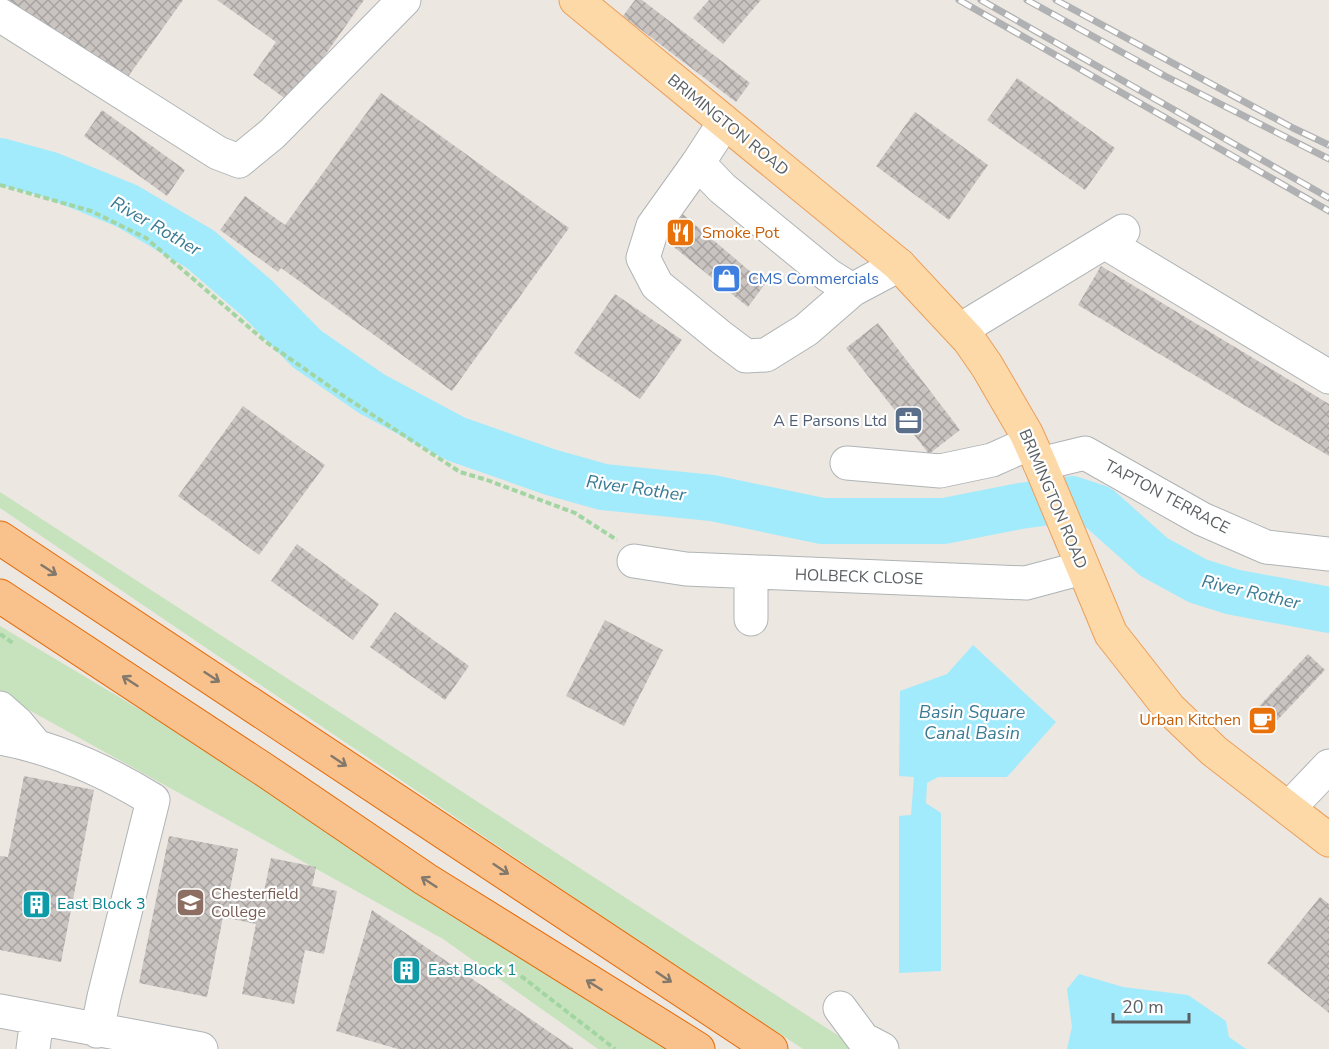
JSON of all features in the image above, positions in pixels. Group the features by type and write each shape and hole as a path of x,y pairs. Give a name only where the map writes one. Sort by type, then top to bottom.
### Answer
{"highway":[{"path":"0,538 771,1049"},
{"path":"0,596 266,771 424,879 698,1049"}],"main road":[{"name":"BRIMINGTON ROAD","path":"576,0 899,265 960,330 987,366 1035,453 1111,634 1170,709 1214,751 1329,840"}],"street":[{"path":"0,15 218,153 239,161 272,134 404,0"},
{"path":"724,123 653,226 643,258 657,285 692,314 746,356 766,355 806,330 852,290 899,265"},
{"path":"698,163 722,188 828,275 852,290"},
{"path":"960,330 1115,237 1329,377"},
{"name":"TAPTON TERRACE","path":"847,463 940,471 1035,453 1085,453 1202,519 1266,547 1329,554"},
{"name":"HOLBECK CLOSE","path":"634,561 686,569 751,573 1026,583 1082,568"},
{"path":"751,573 751,619"},
{"path":"0,708 17,723 37,747"},
{"path":"0,738 65,754 122,781 153,800 97,1031"},
{"path":"1289,808 1329,766"},
{"path":"840,1008 863,1040 882,1049"},
{"path":"0,1011 35,1034 97,1031 201,1049"}],"path":[{"path":"0,185 91,211 146,238 266,342 339,393 460,472 575,513 625,545 634,561"}],"green space":[{"path":"0,492 859,1049 803,1049 638,941 0,508"},
{"path":"0,626 213,753 667,1049 598,1049 443,939 0,694"}],"water":[{"name":"Basin Square Canal Basin","path":"973,645 1056,722 1007,777 938,777 927,783 926,803 941,813 941,971 899,973 899,816 911,815 914,777 899,776 900,691 947,674"},
{"path":"1079,974 1123,987 1188,995 1226,1021 1229,1037 1246,1049 1067,1049 1072,1027 1067,989"}],"building":[{"path":"4,0 183,0 122,85"},
{"path":"217,0 364,0 291,103 253,75 276,42"},
{"path":"635,0 642,0 750,83 736,102 623,16"},
{"path":"709,0 761,0 723,44 693,18"},
{"path":"1017,78 1115,148 1085,190 987,120"},
{"path":"381,93 569,228 452,391 281,268 278,272 220,230 245,196 285,225"},
{"path":"102,110 185,170 167,196 84,136"},
{"path":"915,112 988,165 949,220 876,166"},
{"path":"679,211 765,284 748,307 659,235"},
{"path":"1101,266 1329,404 1329,456 1078,305"},
{"path":"615,294 682,340 640,399 574,353"},
{"path":"878,323 960,430 929,454 846,348"},
{"path":"243,406 325,465 259,555 178,496"},
{"path":"297,544 379,604 353,640 271,581"},
{"path":"395,612 469,666 445,700 370,647"},
{"path":"605,620 663,650 624,726 566,696"},
{"path":"1308,654 1325,670 1265,733 1248,718"},
{"name":"East Block 3","path":"24,776 94,790 61,962 0,950 0,856 8,857"},
{"path":"169,836 238,849 229,894 262,901 271,858 316,867 312,886 337,891 324,954 305,950 294,1004 242,994 256,924 223,917 207,997 139,983"},
{"path":"1320,897 1329,904 1329,1013 1267,963"},
{"name":"East Block 1","path":"372,910 574,1049 398,1049 336,1031"}],"waterway":[{"name":"River Rother","path":"0,161 51,175 127,206 200,249 258,299 307,349 372,394 456,439 550,472 603,487 712,498 822,521 944,521 1020,506 1072,499 1099,508 1154,557 1198,581 1233,592 1329,610"}],"railway":[{"path":"959,0 1329,211"},
{"path":"981,0 1329,198"},
{"path":"1027,0 1165,76 1329,159"},
{"path":"1056,0 1293,128 1329,145"}],"place":[{"name":"Smoke Pot","path":"681,233"},
{"name":"CMS Commercials","path":"727,279"},
{"name":"A E Parsons Ltd","path":"908,421"},
{"name":"Urban Kitchen","path":"1262,720"},
{"name":"Chesterfield College","path":"190,903"},
{"name":"East Block 3","path":"36,904"},
{"name":"East Block 1","path":"407,970"}]}
